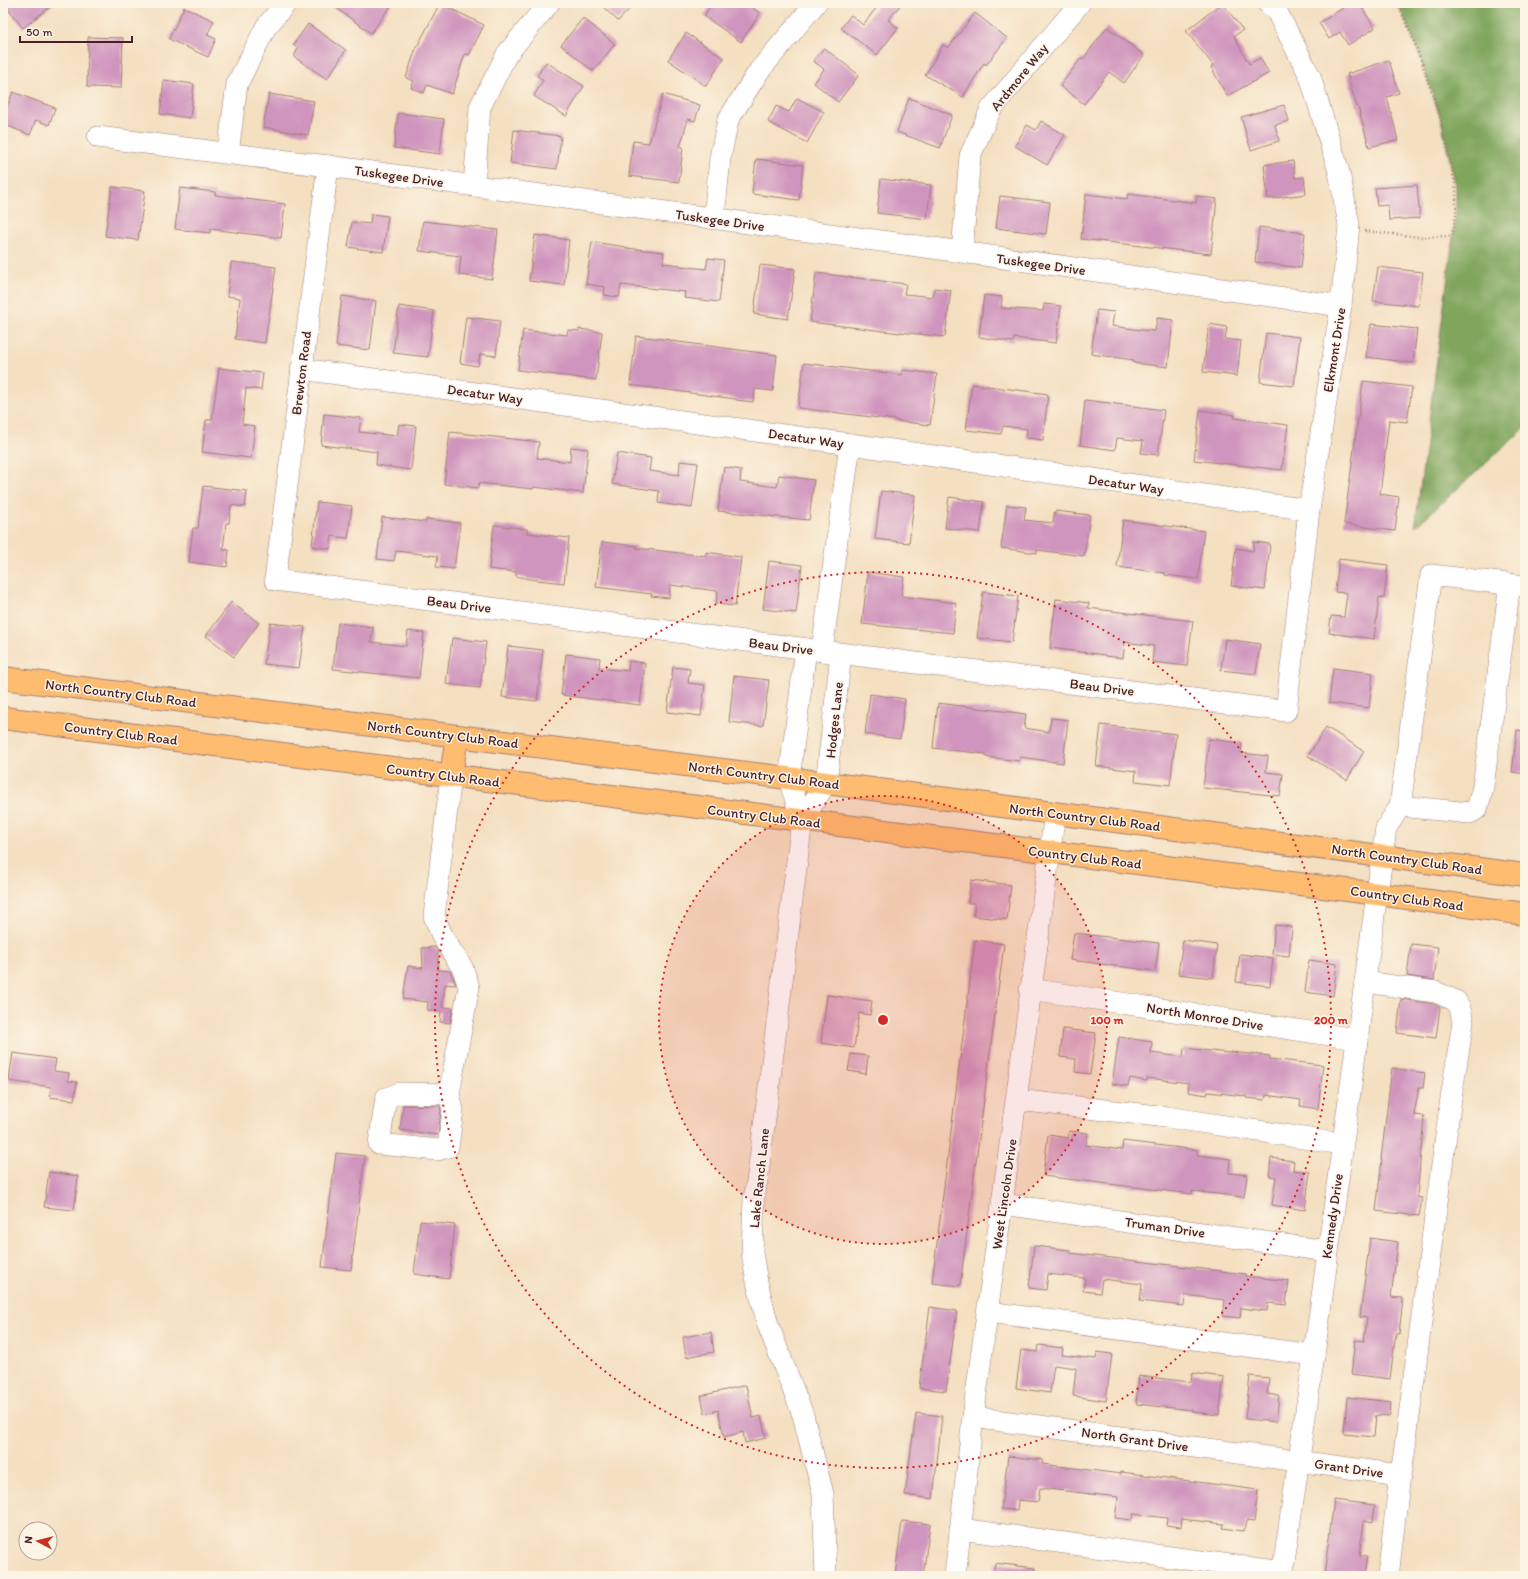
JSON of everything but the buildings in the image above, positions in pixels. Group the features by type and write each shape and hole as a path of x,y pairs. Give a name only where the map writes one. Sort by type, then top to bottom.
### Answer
{"main road":[{"name":"North Country Club Road","path":"3,678 826,783 1525,875"},
{"name":"Country Club Road","path":"3,718 1525,914"},
{"path":"451,776 456,736"}],"street":[{"path":"228,153 237,84 266,27 286,3"},
{"path":"474,186 480,107 507,54 549,3"},
{"path":"714,219 720,158 728,120 759,71 816,3"},
{"name":"Ardmore Way","path":"962,252 970,156 991,109 1080,3"},
{"name":"Elkmont Drive","path":"1268,3 1276,10 1310,76 1339,172 1348,229 1341,306 1309,510 1286,711"},
{"name":"Tuskegee Drive","path":"98,138 328,166 962,252 1341,306"},
{"name":"Brewton Road","path":"275,580 328,166"},
{"name":"Decatur Way","path":"301,369 850,444 1309,510"},
{"name":"Hodges Lane","path":"802,820 789,779 823,651 850,444"},
{"path":"1431,575 1518,585 1483,787 1477,809 1470,813 1400,806 1431,575"},
{"name":"Beau Drive","path":"275,580 1286,711"},
{"name":"Hodges Lane","path":"802,820 826,783 823,651"},
{"path":"449,1094 469,987 463,969 442,938 434,916 451,776"},
{"name":"Kennedy Drive","path":"1282,1574 1314,1355 1327,1250 1356,1039 1378,894 1386,828 1400,806"},
{"name":"West Lincoln Drive","path":"955,1576 973,1417 1055,813"},
{"name":"Lake Ranch Lane","path":"802,820 754,1198 752,1253 757,1282 768,1325 803,1415 823,1494 826,1576"},
{"path":"1365,982 1436,992 1456,1001 1460,1008 1463,1022 1450,1106 1404,1455 1400,1474 1388,1576"},
{"name":"North Monroe Drive","path":"1030,990 1356,1039"},
{"path":"1017,1100 1167,1117 1342,1144"},
{"name":"Truman Drive","path":"1003,1204 1327,1250"},
{"path":"988,1312 1314,1355"},
{"name":"North Grant Drive","path":"973,1417 1298,1461"},
{"name":"Grant Drive","path":"1298,1461 1400,1474"},
{"path":"960,1529 1282,1574"}],"path":[{"path":"1348,229 1419,237 1452,236 1456,214 1456,188 1441,120 1414,43 1397,3"}],"green space":[{"path":"1397,3 1525,3 1525,428 1415,527 1456,214 1456,188 1441,120 1420,57 1409,28"}]}
